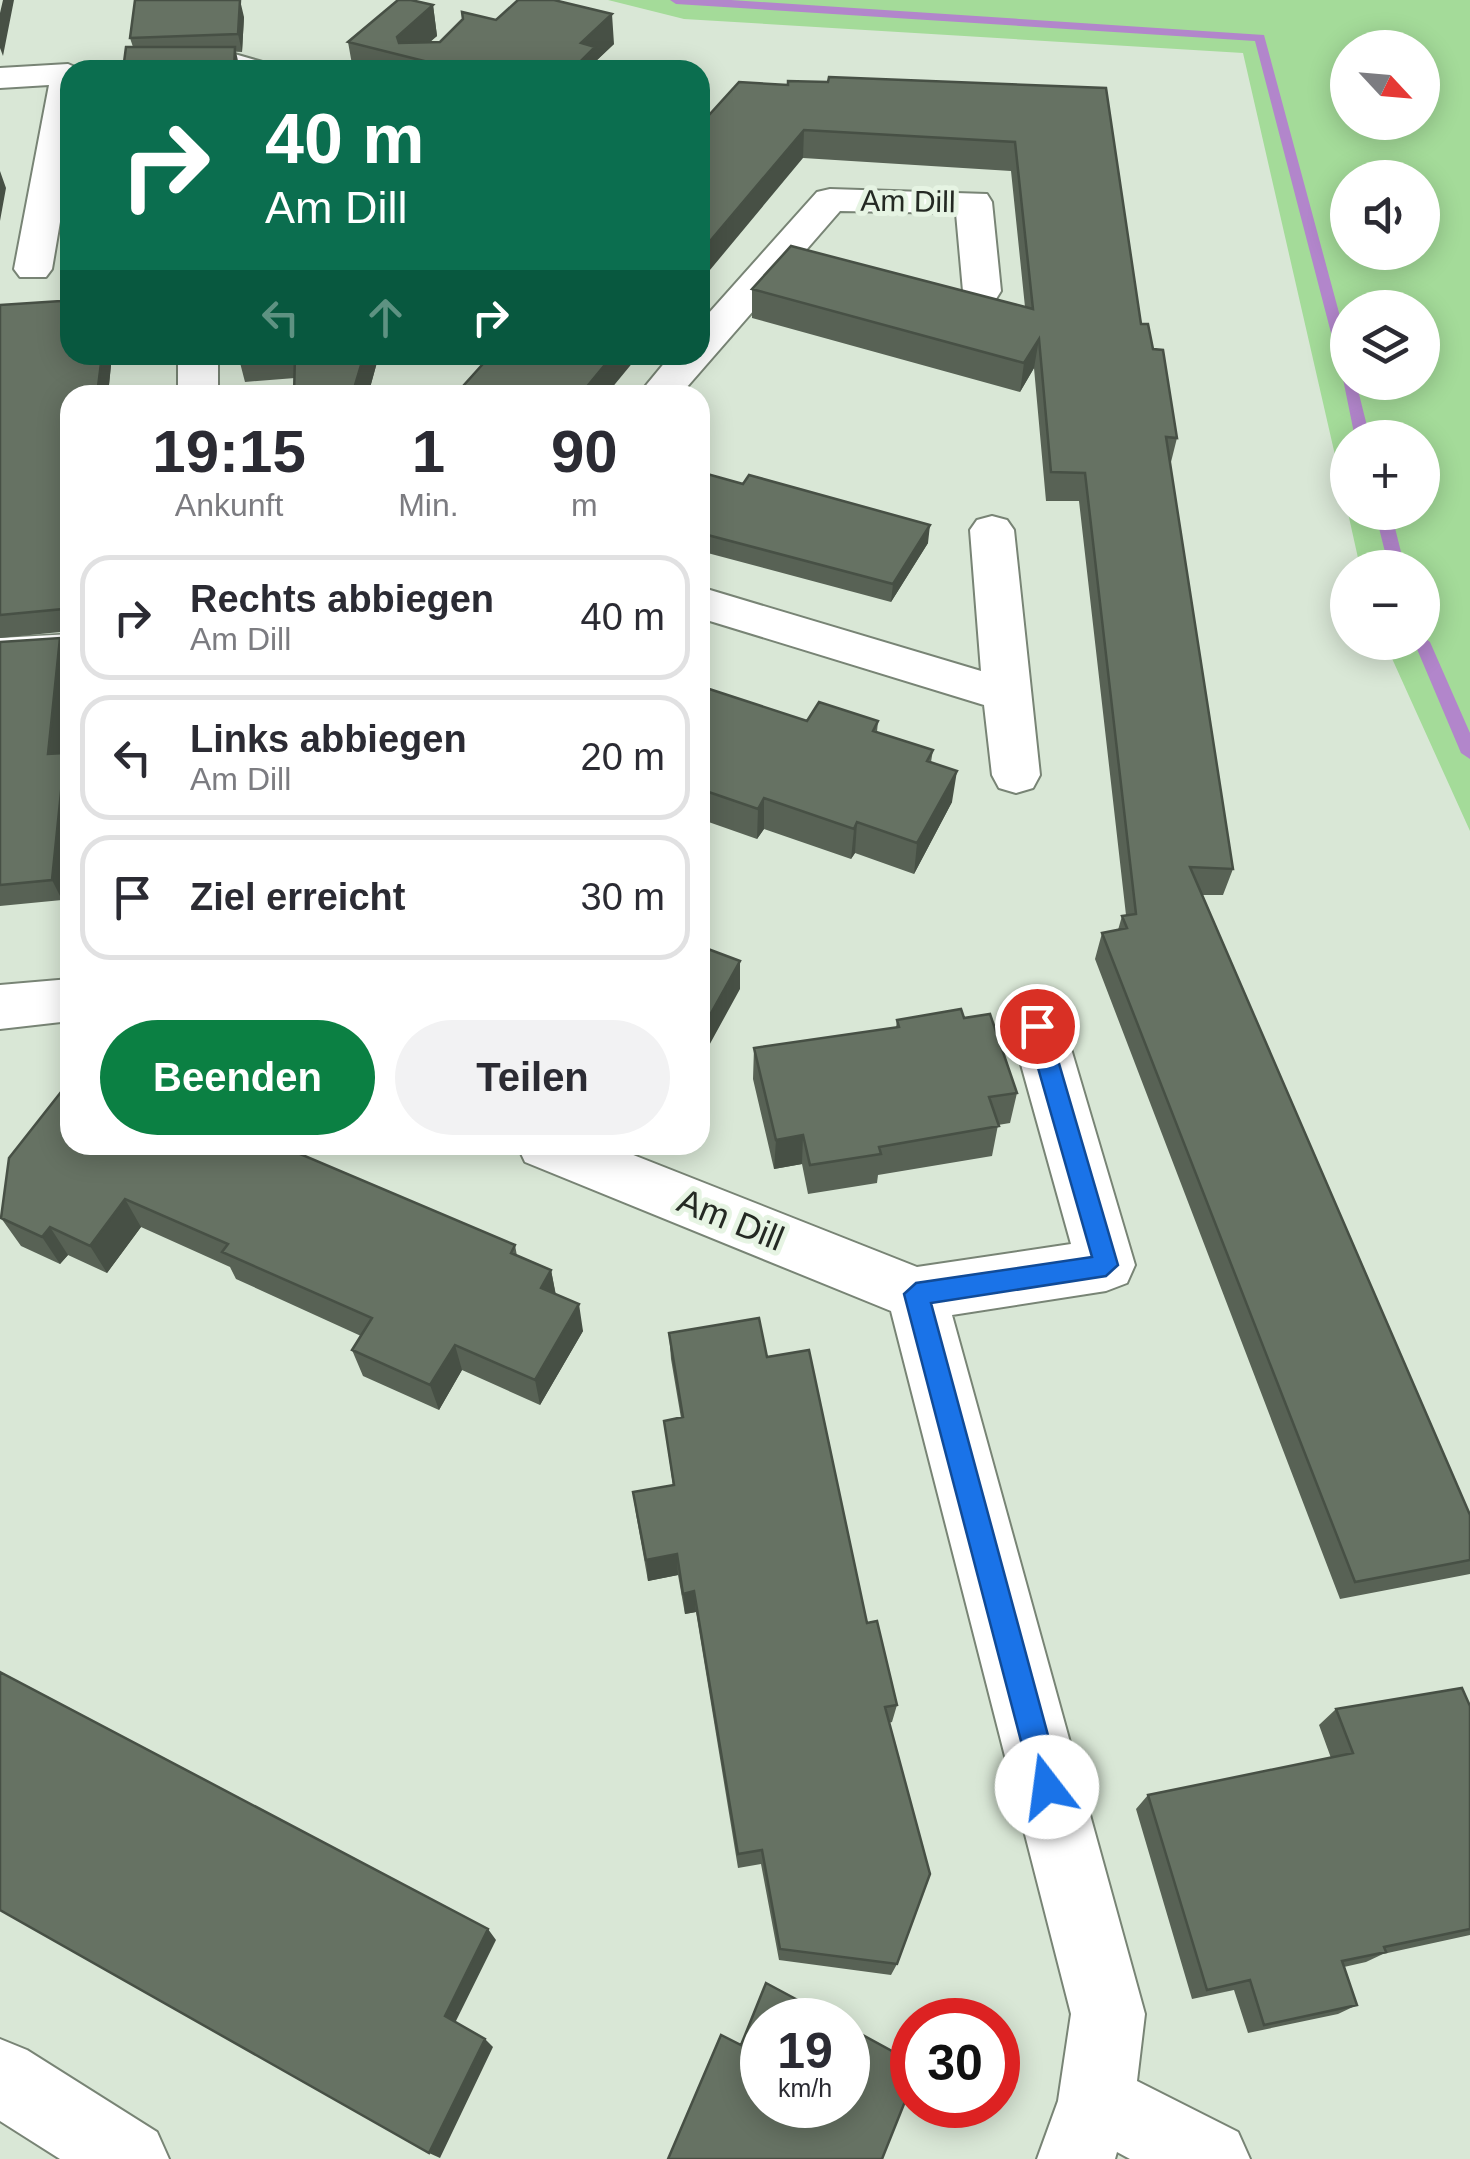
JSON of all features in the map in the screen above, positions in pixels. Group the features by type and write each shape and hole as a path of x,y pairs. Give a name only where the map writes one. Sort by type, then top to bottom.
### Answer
{"street":[{"path":"0,78 60,75"},
{"path":"34,272 60,125"},
{"name":"Am Dill","path":"710,337 830,200 974,202 982,291"},
{"path":"667,385 684,365"},
{"path":"992,530 1016,775"},
{"path":"710,605 1006,695"},
{"path":"0,1007 60,1001"},
{"path":"1037,1026 1106,1265 916,1294 1108,2014 1086,2130 1211,2159"},
{"name":"Am Dill","path":"570,1155 916,1294"},
{"path":"0,2077 130,2159"}],"lane":[{"path":"0,650 60,646"}],"green space":[{"path":"608,0 1470,0 1470,831 1393,660 1440,660 1440,550 1356,550 1352,530 1440,530 1440,420 1330,420 1330,433 1243,53 684,19"}],"building":[{"path":"135,0 240,0 238,34 130,38"},
{"path":"398,0 433,5 397,37 399,43 440,42 463,19 462,12 496,20 518,0 554,0 612,14 581,43 595,47 582,60 420,60 348,42"},
{"path":"126,47 235,47 234,60 124,60"},
{"path":"829,77 1106,88 1141,324 1148,324 1153,349 1163,350 1177,438 1166,437 1233,869 1190,867 1470,1515 1470,1560 1355,1582 1102,933 1127,928 1122,916 1136,914 1085,473 1051,472 1039,339 1024,363 752,289 791,246 1033,309 1015,142 804,130 710,241 710,114 739,82 828,82"},
{"path":"60,301 60,365 101,365 98,385 60,385 60,609 0,615 0,305"},
{"path":"295,365 361,365 355,385 294,385"},
{"path":"482,365 605,365 588,385 464,385"},
{"path":"710,475 743,484 749,475 930,525 893,584 710,536"},
{"path":"60,638 48,754 60,753 60,802 52,880 0,885 0,642"},
{"path":"710,689 807,721 819,702 878,721 873,731 933,750 927,761 957,771 917,843 857,822 854,829 764,798 758,809 710,792"},
{"path":"710,950 740,961 710,1015"},
{"path":"961,1009 964,1018 990,1014 1017,1093 989,1097 999,1126 879,1147 881,1154 810,1165 803,1135 776,1140 754,1048 899,1027 897,1020"},
{"path":"60,1093 60,1155 303,1155 515,1245 511,1253 551,1270 541,1288 579,1304 535,1380 455,1345 430,1385 352,1350 372,1318 222,1252 228,1244 125,1199 90,1246 50,1227 42,1237 1,1218 9,1158"},
{"path":"759,1318 767,1357 809,1350 867,1623 877,1621 897,1705 885,1707 930,1874 897,1964 780,1949 762,1850 738,1854 694,1591 683,1594 677,1554 646,1560 633,1492 674,1485 664,1421 683,1417 669,1333"},
{"path":"0,1672 488,1929 445,2016 485,2039 429,2153 0,1910"},
{"path":"1462,1688 1470,1706 1470,1929 1384,1947 1386,1952 1342,1961 1357,2005 1264,2025 1250,1980 1207,1990 1148,1795 1353,1753 1336,1709"},
{"path":"766,1983 794,1998 760,1998"},
{"path":"721,2035 740,2044 740,2128 870,2128 870,2039 890,2050 890,2128 894,2128 882,2159 668,2159"}],"waterway":[{"path":"676,0 1260,38 1330,307"},
{"path":"1354,400 1358,420"},
{"path":"1388,530 1392,550"},
{"path":"1430,660 1470,753"}],"route":[{"path":"1037,1026 1106,1265 916,1294 1047,1787"}]}
